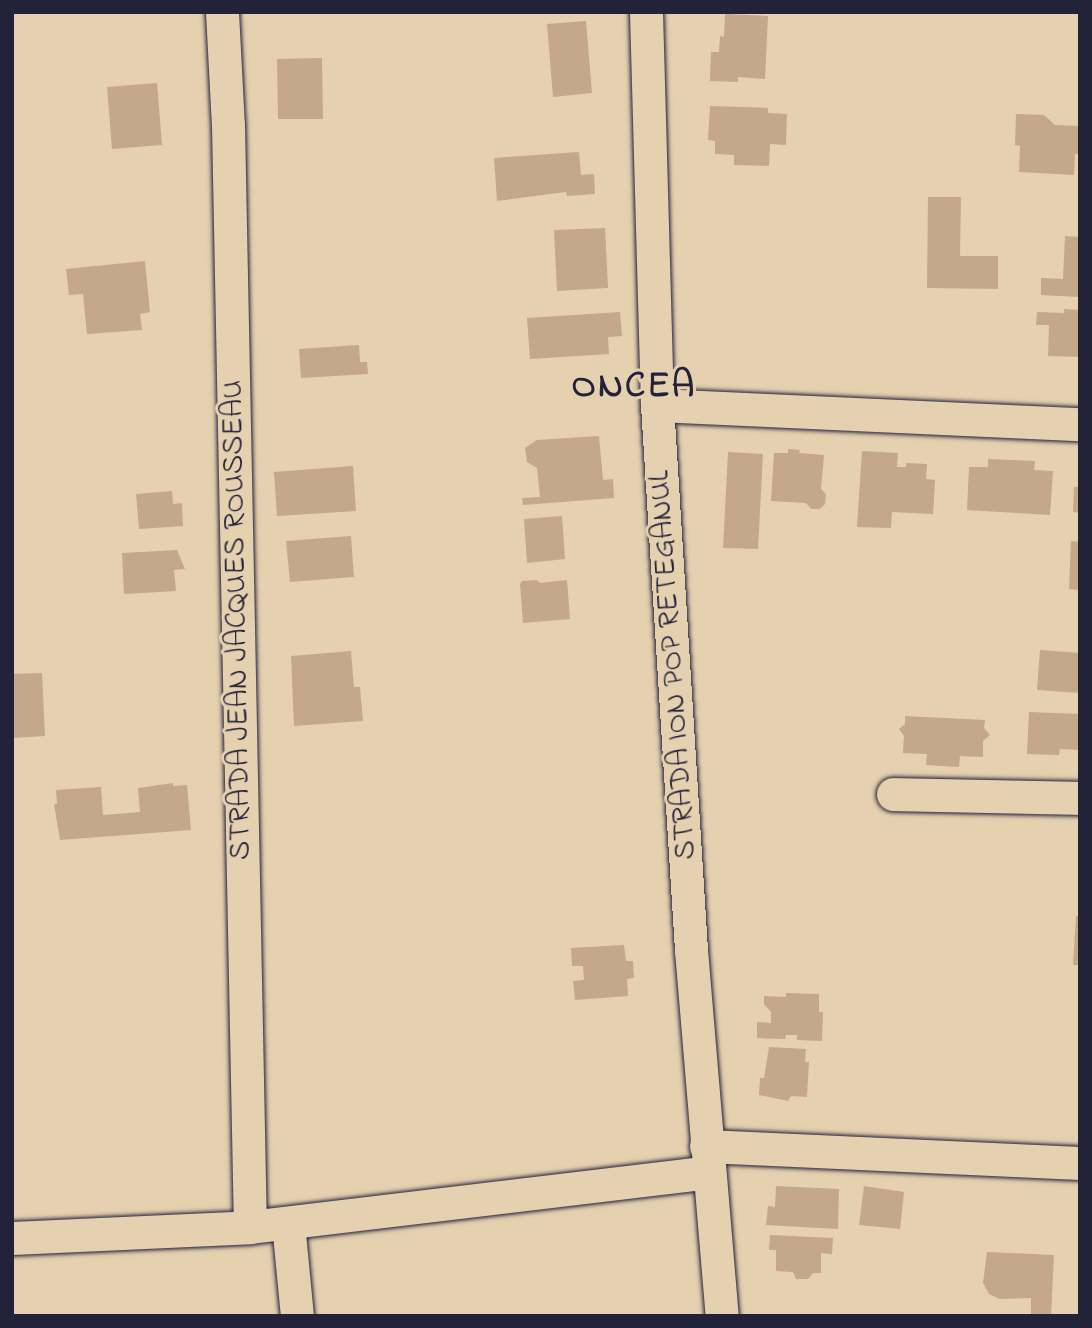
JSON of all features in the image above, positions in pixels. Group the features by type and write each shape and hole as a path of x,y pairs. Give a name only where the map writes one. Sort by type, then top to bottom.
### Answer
{"street":[{"name":"STRADA JEAN JACQUES ROUSSEAU","path":"222,12 228,138 250,1227"},
{"name":"STRADA ION POP RETEGANUL","path":"646,12 657,405 707,1159 722,1316"},
{"path":"657,405 1080,424"},
{"path":"893,794 1080,798"},
{"path":"12,1238 288,1223 707,1159 1080,1163"},
{"path":"288,1223 297,1316"}],"building":[{"path":"725,14 768,16 765,79 738,77 738,82 710,81 711,52 719,52 720,36 724,37"},
{"path":"586,21 592,93 553,97 547,24"},
{"path":"322,58 323,119 278,119 277,59"},
{"path":"157,83 162,145 112,149 107,87"},
{"path":"710,106 768,108 768,113 787,114 786,145 770,144 769,166 734,165 734,155 715,154 715,141 708,140"},
{"path":"1016,114 1044,115 1055,125 1080,126 1080,154 1075,154 1074,175 1019,172 1020,146 1015,145"},
{"path":"579,152 581,175 594,174 595,194 567,196 566,192 497,201 494,158"},
{"path":"928,197 961,197 960,256 998,256 998,289 927,288"},
{"path":"605,228 608,288 557,291 554,230"},
{"path":"1065,236 1080,237 1080,297 1041,295 1041,278 1063,279"},
{"path":"145,261 150,312 140,314 142,330 87,334 83,294 69,295 66,269"},
{"path":"1064,309 1080,310 1080,357 1048,356 1049,325 1036,325 1037,312 1064,313"},
{"path":"620,312 622,336 608,337 609,354 530,359 527,318"},
{"path":"359,345 360,362 367,362 368,374 301,378 299,349"},
{"path":"599,436 603,480 613,479 614,498 523,505 522,498 540,497 537,468 527,462 525,448 537,440"},
{"path":"788,449 800,450 799,453 824,455 821,489 826,494 825,504 820,509 811,509 806,503 771,501 774,453 788,453"},
{"path":"862,451 898,453 897,467 906,467 906,463 927,464 926,479 935,480 933,514 892,512 891,528 857,527"},
{"path":"728,452 763,454 758,549 723,548"},
{"path":"988,459 1035,461 1034,470 1053,471 1050,515 967,510 969,467 988,467"},
{"path":"353,466 356,511 277,516 274,472"},
{"path":"1074,487 1080,487 1080,513 1073,512"},
{"path":"172,491 173,504 182,503 183,526 139,529 136,494"},
{"path":"562,516 565,559 527,563 524,519"},
{"path":"351,536 354,577 290,582 286,541"},
{"path":"1071,541 1080,542 1080,590 1069,589"},
{"path":"177,550 185,569 174,570 176,591 124,594 122,553"},
{"path":"537,580 540,583 567,580 570,619 523,623 520,584 522,581"},
{"path":"1040,650 1080,653 1080,693 1037,690"},
{"path":"351,651 354,687 360,687 363,721 294,726 291,656"},
{"path":"42,673 45,736 12,738 12,674"},
{"path":"1029,712 1080,714 1080,750 1060,749 1059,755 1027,754"},
{"path":"905,716 985,720 984,728 990,735 983,741 983,757 960,756 959,767 926,765 927,754 903,753 904,736 899,729 905,724"},
{"path":"173,783 173,786 187,785 191,830 60,840 54,804 57,804 56,790 101,787 103,815 140,812 138,788"},
{"path":"1076,916 1080,916 1080,965 1073,965"},
{"path":"624,945 626,961 633,961 634,978 627,979 628,996 575,1000 573,981 584,980 583,966 572,966 571,948"},
{"path":"786,993 819,994 819,1012 823,1012 822,1041 797,1040 797,1035 786,1035 785,1039 757,1038 757,1022 771,1023 771,1012 764,1004 764,996 786,997"},
{"path":"769,1047 806,1049 805,1062 809,1062 807,1097 791,1096 788,1101 759,1095 760,1078 764,1078"},
{"path":"776,1186 839,1189 838,1229 766,1225 768,1206 775,1207"},
{"path":"864,1186 904,1192 900,1229 859,1225"},
{"path":"770,1235 833,1238 832,1254 821,1253 821,1273 813,1273 808,1279 796,1279 793,1272 776,1271 776,1250 769,1250"},
{"path":"987,1252 1054,1255 1051,1316 1031,1316 1031,1298 1000,1299 989,1294 983,1283"}],"district":[{"name":"ONCEA","path":"634,387"}]}
